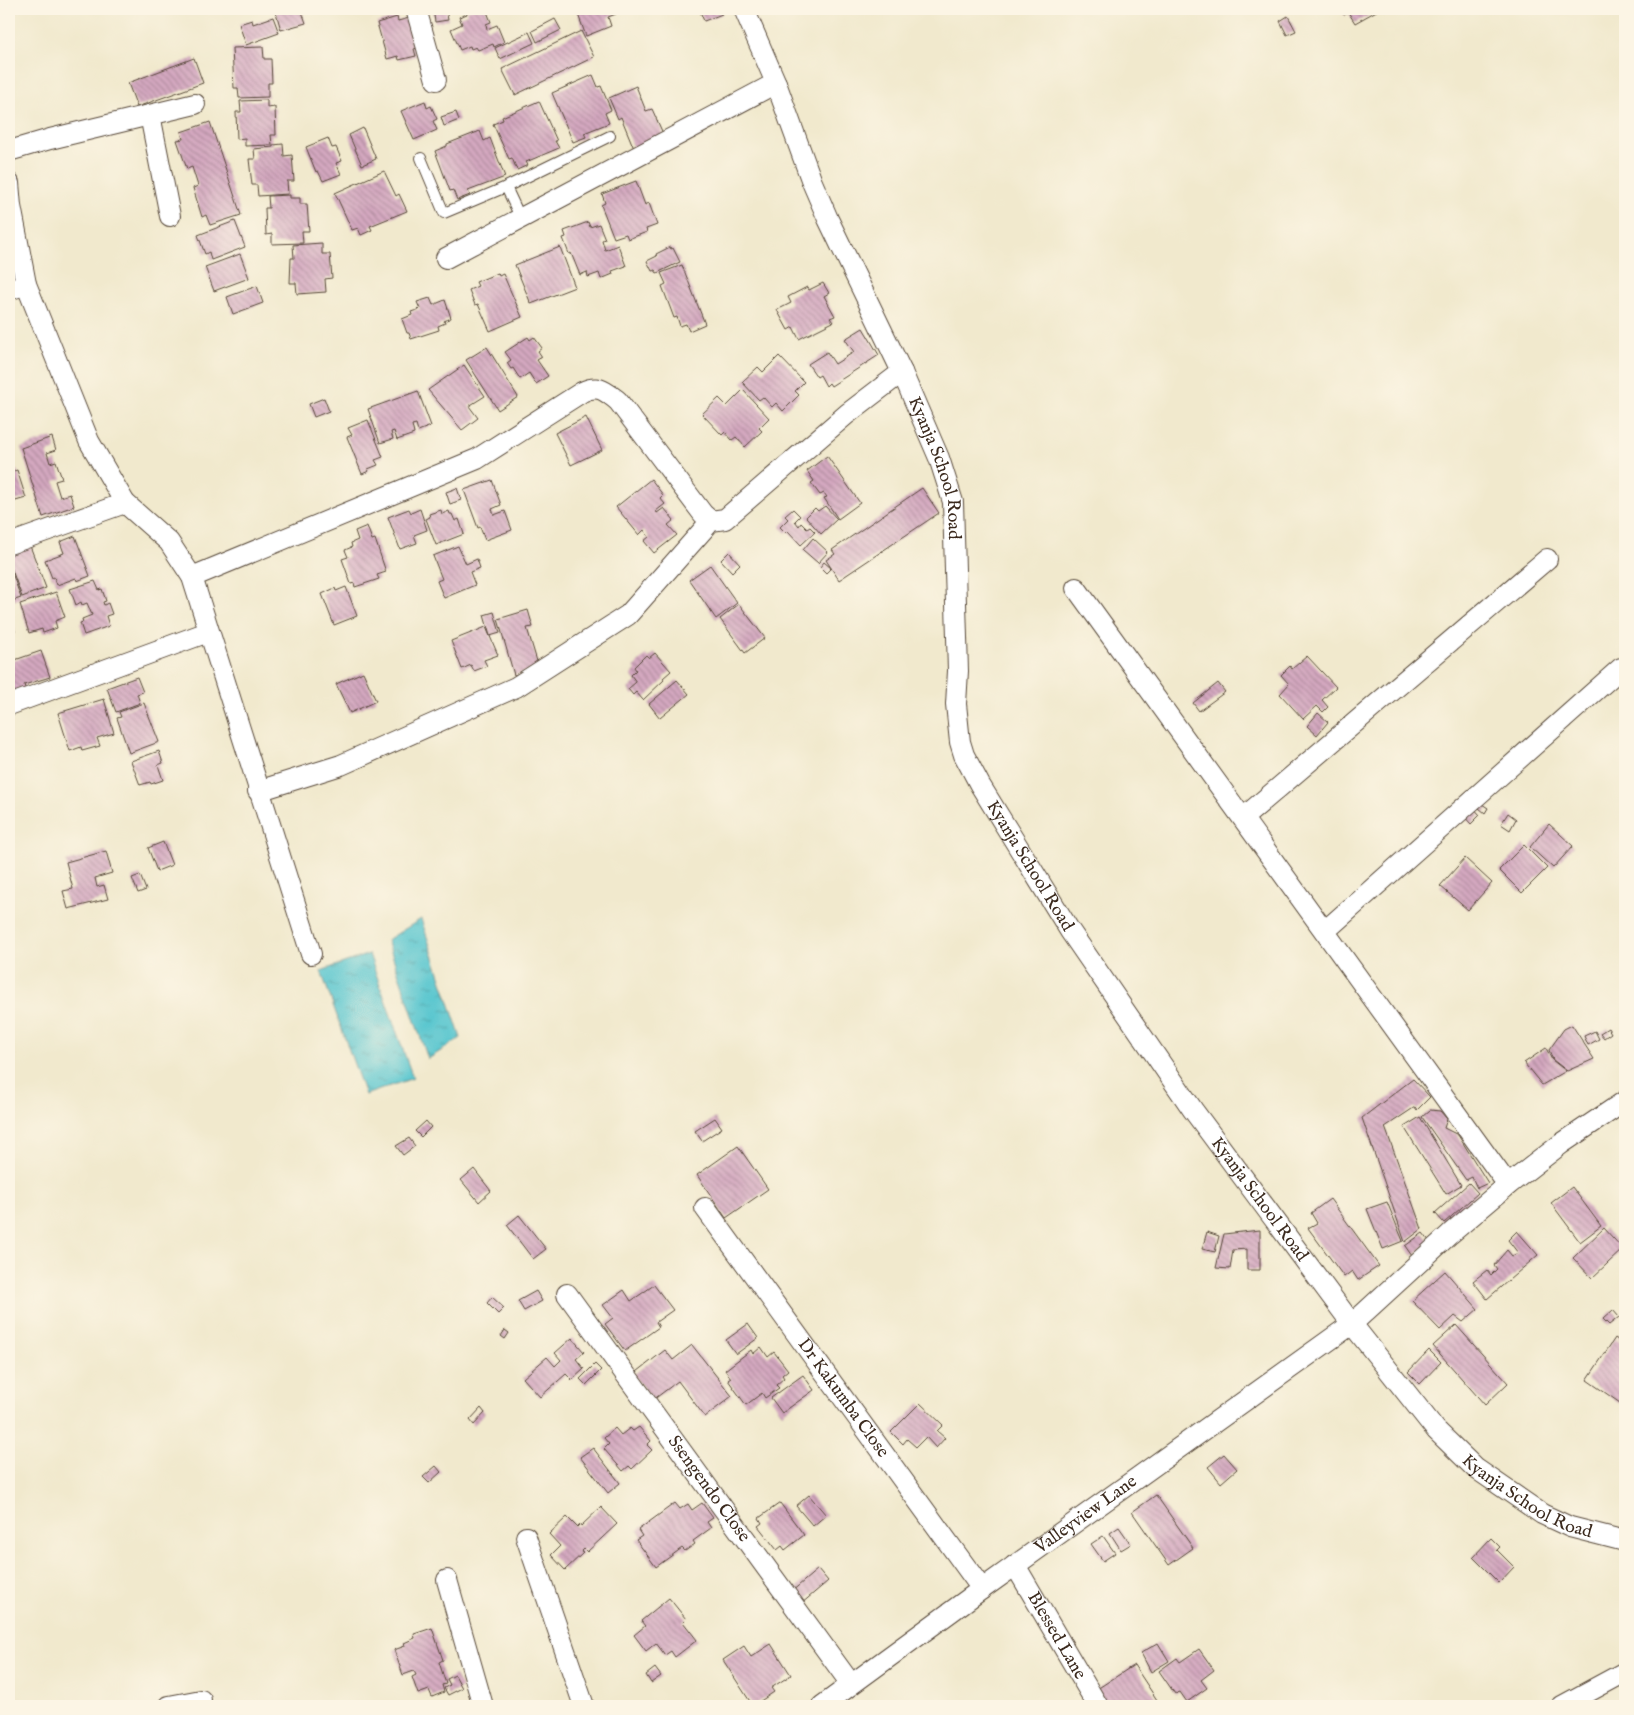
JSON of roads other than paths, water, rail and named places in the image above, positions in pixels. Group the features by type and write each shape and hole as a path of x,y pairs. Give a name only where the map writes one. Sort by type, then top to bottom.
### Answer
{"street":[{"path":"416,9 436,80"},
{"name":"Kyanja School Road","path":"744,9 776,84 803,159 828,219 902,372 939,458 953,502 958,671 957,729 964,755 1000,820 1076,940 1193,1110 1352,1324 1436,1430 1475,1468 1542,1514 1570,1527 1625,1540"},
{"path":"446,258 776,84"},
{"path":"9,151 50,139 195,104"},
{"path":"150,115 170,216"},
{"path":"9,183 18,287 89,441 125,503 169,542 192,577 311,954"},
{"path":"258,791 341,765 516,686 628,615 711,521 725,519 847,414 902,372"},
{"path":"192,577 477,459 582,392 596,387 618,401 703,514 711,521"},
{"path":"9,544 125,503"},
{"path":"1243,818 1548,560"},
{"path":"1076,588 1508,1185"},
{"path":"9,705 208,632"},
{"path":"1325,931 1621,668"},
{"name":"Valleyview Lane","path":"822,1706 1015,1565 1352,1324 1450,1234 1508,1185 1562,1144 1625,1101"},
{"name":"Dr Kakumba Close","path":"705,1208 982,1589"},
{"name":"Ssengendo Close","path":"567,1294 851,1684"},
{"path":"526,1537 584,1706"},
{"name":"Blessed Lane","path":"1015,1565 1098,1706"},
{"path":"447,1580 482,1706"},
{"path":"1562,1706 1625,1672"},
{"path":"169,1706 201,1700"}],"lane":[{"path":"421,158 444,214 506,187 610,136"},
{"path":"506,187 521,218"}],"water":[{"path":"421,919 461,1038 428,1059 387,940"},
{"path":"369,954 413,1078 365,1095 321,971"}]}
